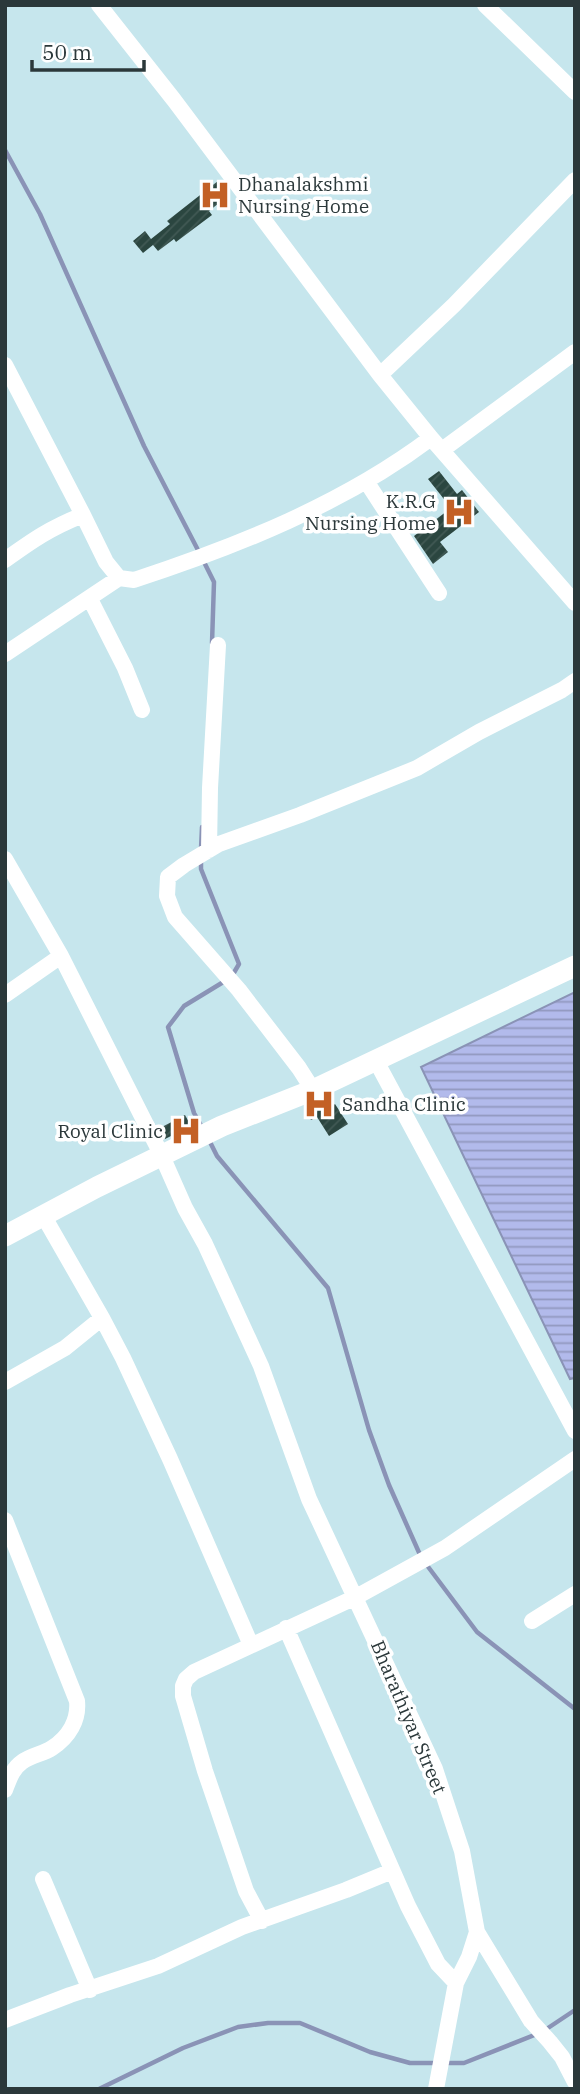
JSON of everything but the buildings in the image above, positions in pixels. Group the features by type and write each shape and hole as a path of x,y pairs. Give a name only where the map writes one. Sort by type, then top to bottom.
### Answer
{"street":[{"path":"99,5 174,100 380,375 436,444 575,603"},
{"path":"485,5 575,92"},
{"path":"380,375 454,305 575,180"},
{"path":"5,654 118,578 134,580 282,524 436,444 575,352"},
{"path":"5,365 106,562 118,578"},
{"path":"366,481 439,593"},
{"path":"5,560 59,524 83,515"},
{"path":"90,599 125,668 142,710"},
{"path":"214,847 209,788 218,645"},
{"path":"313,1090 239,990 175,917 167,896 168,877 214,847 418,768 575,681"},
{"name":"Bharathiyar Street","path":"5,859 61,956 162,1156 261,1366 309,1499 435,1769 462,1851 477,1932"},
{"path":"5,995 61,956"},
{"path":"5,1236 194,1139 313,1090 575,966"},
{"path":"376,1059 570,1412 575,1431"},
{"path":"43,1215 103,1318 170,1459 251,1645"},
{"path":"5,1382 65,1348 103,1318"},
{"path":"262,1921 246,1891 205,1771 183,1696 186,1679 194,1672 356,1597 444,1548 575,1459"},
{"path":"5,1520 72,1689 78,1714 70,1732 53,1748 21,1762 10,1775 5,1790"},
{"path":"532,1621 575,1594"},
{"path":"286,1628 392,1871 438,1964 456,1983"},
{"path":"5,2021 158,1966 242,1927 392,1871"},
{"path":"43,1879 90,1990"},
{"path":"436,2087 456,1983 469,1957 477,1932"},
{"path":"477,1932 531,2021 562,2057 575,2082"}],"water":[{"path":"575,992 575,1378 570,1379 421,1067"}],"waterway":[{"path":"5,150 40,214 144,446 199,552"},
{"path":"203,560 214,582 212,643"},
{"path":"201,849 202,827"},
{"path":"201,858 201,869 239,964 232,976"},
{"path":"202,1127 194,1113 168,1027 184,1006 225,981"},
{"path":"208,1138 217,1156 328,1288 369,1430 389,1485 421,1557"},
{"path":"426,1564 477,1632 575,1709"},
{"path":"545,2030 575,2010"},
{"path":"99,2089 183,2048 238,2027 268,2023 300,2023 370,2052 410,2063 437,2063"},
{"path":"446,2063 464,2063 537,2034"}],"place":[{"name":"Dhanalakshmi Nursing Home","path":"215,195"},
{"name":"K.R.G Nursing Home","path":"459,512"},
{"name":"Sandha Clinic","path":"319,1104"},
{"name":"Royal Clinic","path":"186,1131"}]}
